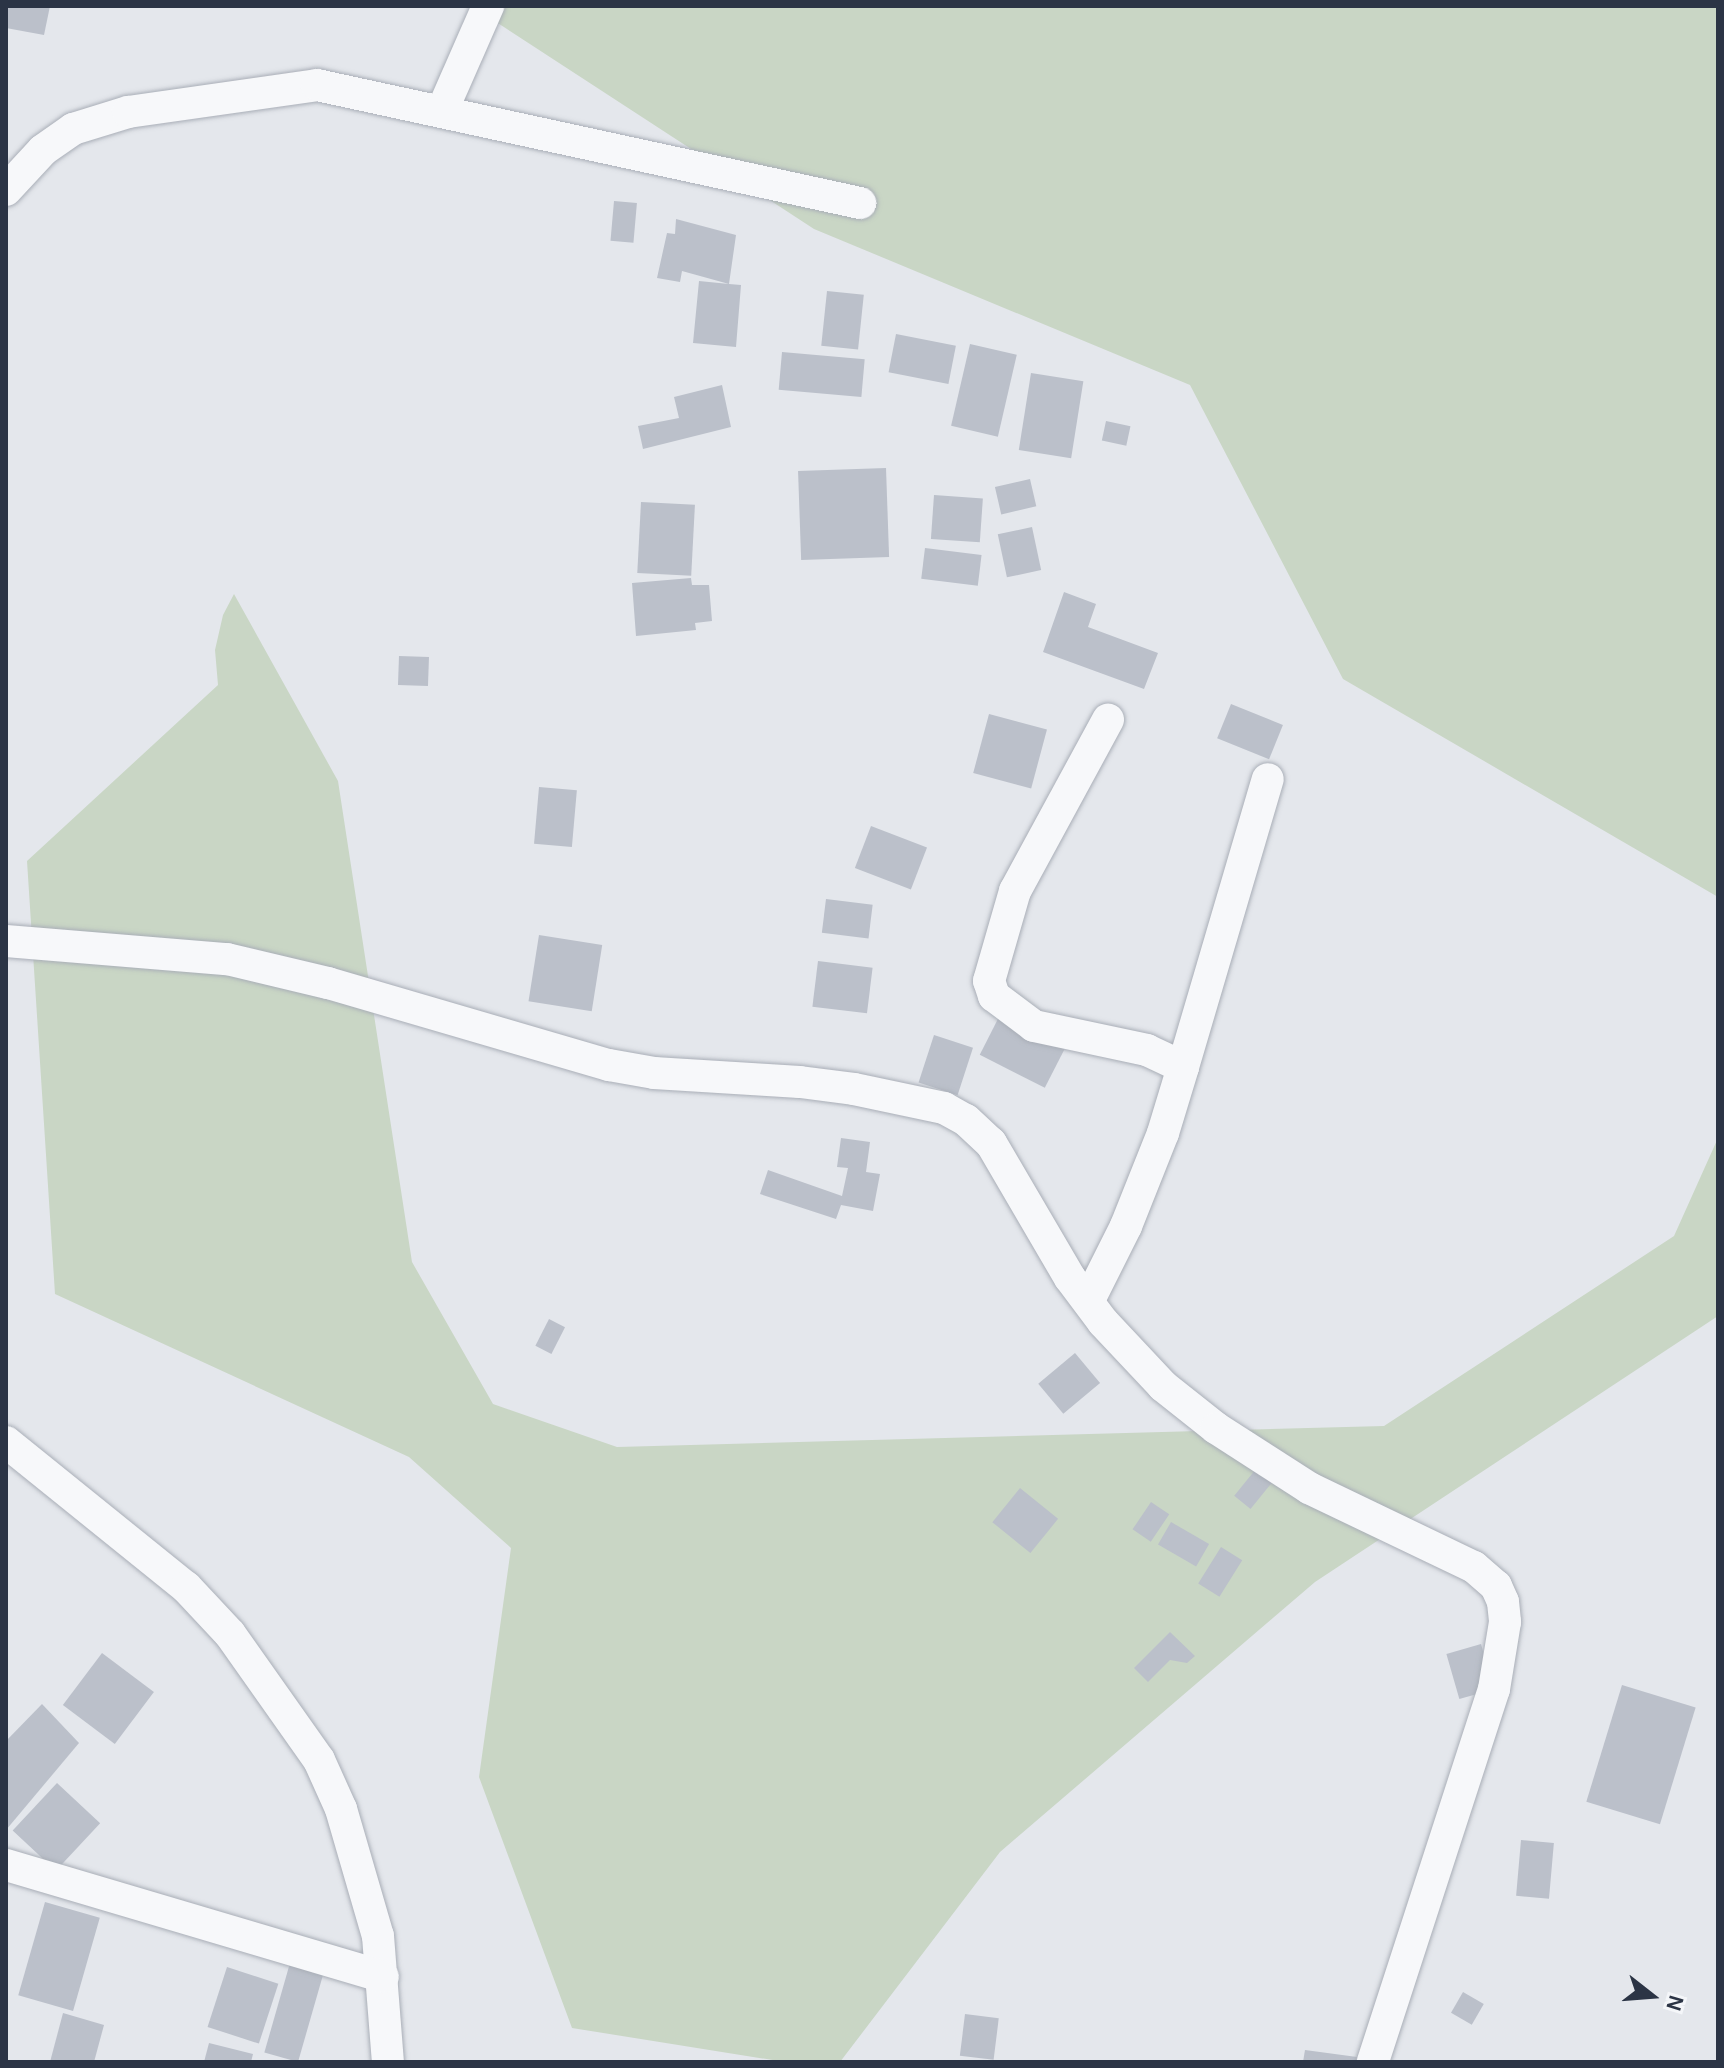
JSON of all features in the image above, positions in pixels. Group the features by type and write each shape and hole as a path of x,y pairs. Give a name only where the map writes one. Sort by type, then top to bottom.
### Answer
{"street":[{"path":"442,111 488,6"},
{"path":"6,190 43,150 73,129 128,112 317,85 860,203"},
{"path":"1108,720 1015,891 989,981 994,996 1034,1026 1147,1050 1183,1067"},
{"path":"1089,1300 1163,1133 1268,779"},
{"path":"6,941 227,959 328,983 609,1065 654,1073 800,1082 944,1108 966,1120 991,1143 1070,1278 1103,1322 1163,1386 1216,1428 1309,1488 1474,1567 1496,1586 1503,1602 1505,1622 1494,1689 1373,2062"},
{"path":"6,1442 186,1587 230,1634 319,1760 341,1809 378,1936 388,2062"},
{"path":"6,1865 383,1977"}],"green space":[{"path":"482,6 1718,6 1718,897 1343,679 1190,385 814,229 484,14"},
{"path":"234,594 338,781 412,1262 493,1404 617,1447 1384,1426 1674,1236 1718,1138 1718,1316 1315,1582 1000,1852 840,2062 785,2062 572,2028 479,1777 511,1548 409,1457 55,1294 27,861 218,685 215,650 223,615"}],"building":[{"path":"6,6 50,6 44,35 6,28"},
{"path":"614,201 637,203 633,243 611,241"},
{"path":"676,219 736,235 729,284 682,271 680,282 657,278 667,233 675,234"},
{"path":"699,281 741,285 736,347 693,343"},
{"path":"827,291 864,295 858,350 821,346"},
{"path":"896,334 956,346 948,384 889,372"},
{"path":"970,344 1017,355 998,437 951,426"},
{"path":"782,352 865,359 861,397 779,390"},
{"path":"1031,373 1083,381 1071,458 1019,450"},
{"path":"722,385 731,427 643,449 638,426 679,418 674,397"},
{"path":"1106,421 1130,426 1126,446 1102,441"},
{"path":"886,468 889,557 801,560 798,471"},
{"path":"1030,479 1036,506 1001,514 995,487"},
{"path":"934,495 983,498 980,542 931,539"},
{"path":"641,502 695,505 691,576 637,573"},
{"path":"1032,527 1041,570 1007,577 998,534"},
{"path":"925,548 982,555 978,586 921,579"},
{"path":"691,578 692,585 709,585 712,621 695,623 696,630 636,636 632,583"},
{"path":"1064,592 1096,604 1088,627 1158,653 1144,689 1043,652"},
{"path":"399,656 429,657 428,686 398,685"},
{"path":"1231,704 1283,725 1269,759 1217,738"},
{"path":"989,714 1047,730 1031,788 973,773"},
{"path":"539,787 577,790 572,847 534,844"},
{"path":"871,826 927,848 911,890 855,868"},
{"path":"826,899 873,905 869,938 822,933"},
{"path":"539,935 602,945 592,1011 529,1001"},
{"path":"818,961 873,968 867,1013 812,1007"},
{"path":"1002,1011 1067,1044 1045,1088 980,1055"},
{"path":"934,1035 973,1048 958,1095 919,1083"},
{"path":"841,1138 870,1142 866,1172 880,1174 873,1211 841,1205 836,1219 760,1194 768,1170 842,1196 848,1168 837,1167"},
{"path":"549,1319 565,1327 551,1354 535,1346"},
{"path":"1075,1353 1100,1383 1063,1414 1038,1384"},
{"path":"1260,1464 1276,1477 1251,1509 1234,1496"},
{"path":"1020,1488 1058,1519 1030,1553 992,1522"},
{"path":"1151,1502 1169,1514 1151,1542 1133,1529"},
{"path":"1171,1522 1209,1544 1196,1567 1158,1545"},
{"path":"1221,1547 1242,1560 1219,1597 1198,1583"},
{"path":"1170,1632 1195,1656 1187,1663 1170,1660 1148,1682 1134,1668"},
{"path":"1481,1644 1494,1689 1459,1699 1446,1654"},
{"path":"102,1653 154,1692 115,1744 63,1705"},
{"path":"1622,1685 1696,1708 1660,1824 1586,1802"},
{"path":"42,1704 79,1743 6,1830 6,1741"},
{"path":"57,1783 100,1823 56,1871 13,1831"},
{"path":"1521,1840 1554,1843 1549,1899 1516,1896"},
{"path":"45,1902 100,1918 73,2011 18,1995"},
{"path":"290,1963 324,1973 298,2062 264,2052"},
{"path":"227,1967 278,1984 259,2044 208,2027"},
{"path":"1463,1992 1484,2004 1472,2025 1451,2013"},
{"path":"63,2013 104,2025 94,2062 50,2062"},
{"path":"965,2014 999,2018 994,2060 960,2056"},
{"path":"209,2043 253,2054 251,2062 204,2062"},
{"path":"1305,2050 1357,2057 1356,2062 1303,2062"}]}
